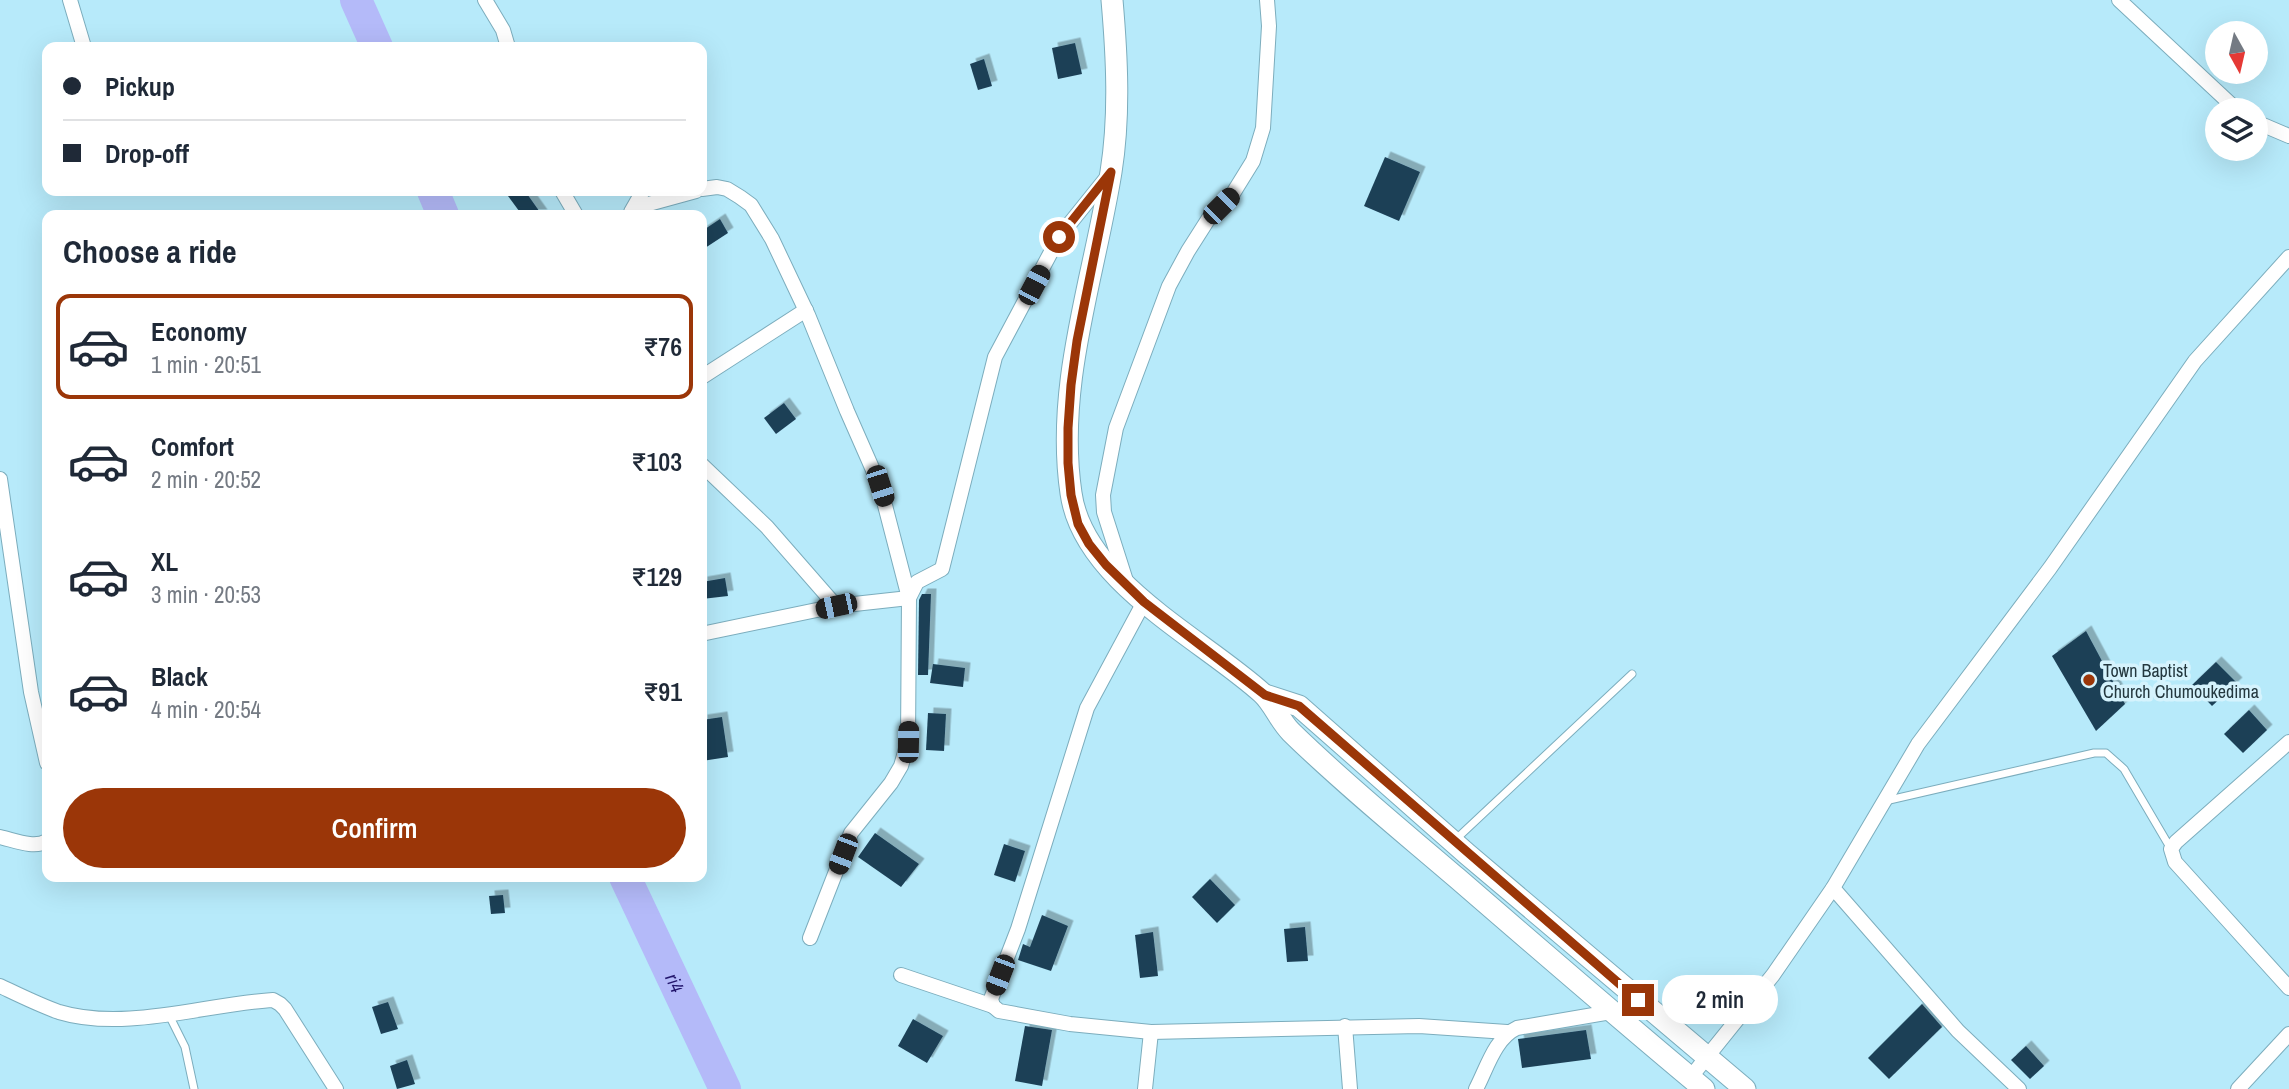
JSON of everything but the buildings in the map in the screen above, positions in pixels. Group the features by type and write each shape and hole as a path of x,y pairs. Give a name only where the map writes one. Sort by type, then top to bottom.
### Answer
{"main road":[{"path":"1112,0 1116,71 1111,172 1077,341 1068,428 1071,495 1078,524 1089,544 1106,565 1144,602 1265,695 1287,729 1611,1012 1697,1083"},
{"path":"1265,695 1299,706 1638,1000 1745,1089"}],"street":[{"path":"70,0 83,42"},
{"path":"485,0 503,30 507,42"},
{"path":"1128,586 1104,512 1103,495 1116,428 1145,347 1181,262 1209,218 1232,195 1253,161 1262,128 1269,26 1267,0"},
{"path":"2119,0 2224,98"},
{"path":"2268,127 2289,136"},
{"path":"909,598 917,582 942,569 995,357 1059,237 1111,172"},
{"path":"707,188 727,189 751,205 772,239 806,310 880,486 909,598 908,742 901,766 891,783 851,833 810,938"},
{"path":"637,210 681,196"},
{"path":"1697,1083 1708,1058 1773,975 1833,888 1918,744 2050,568 2195,361 2289,257"},
{"path":"707,374 806,310"},
{"path":"707,470 767,527 836,606"},
{"path":"0,479 32,692 42,739"},
{"path":"707,633 836,606 909,598"},
{"path":"993,1006 991,999 1017,929 1087,708 1144,602"},
{"path":"2289,742 2171,849 2175,862 2289,988"},
{"path":"0,837 33,845 42,844"},
{"path":"1833,888 1958,1031 2019,1089"},
{"path":"901,975 993,1006 999,1011 1070,1024 1151,1032 1345,1026 1419,1026 1507,1032 1611,1012"},
{"path":"0,986 60,1012 90,1018 169,1015 273,1000 285,1009 336,1089"},
{"path":"1345,1026 1350,1089"},
{"path":"1145,1089 1151,1032"},
{"path":"1476,1089 1507,1032"},
{"path":"2238,1089 2289,1034"}],"lane":[{"path":"1453,841 1632,674"},
{"path":"1884,802 2075,757 2106,753 2124,769 2171,849"},
{"path":"169,1015 185,1047 194,1089"}],"waterway":[{"name":"ri4","path":"356,0 375,42"},
{"name":"ri4","path":"435,196 441,210"},
{"name":"ri4","path":"627,882 725,1089"}],"place":[{"name":"Town Baptist Church Chumoukedima","path":"2089,680"}],"route":[{"path":"1059,237 1111,172 1077,341 1068,428 1071,495 1078,524 1089,544 1106,565 1144,602 1265,695 1299,706 1638,1000"}]}
